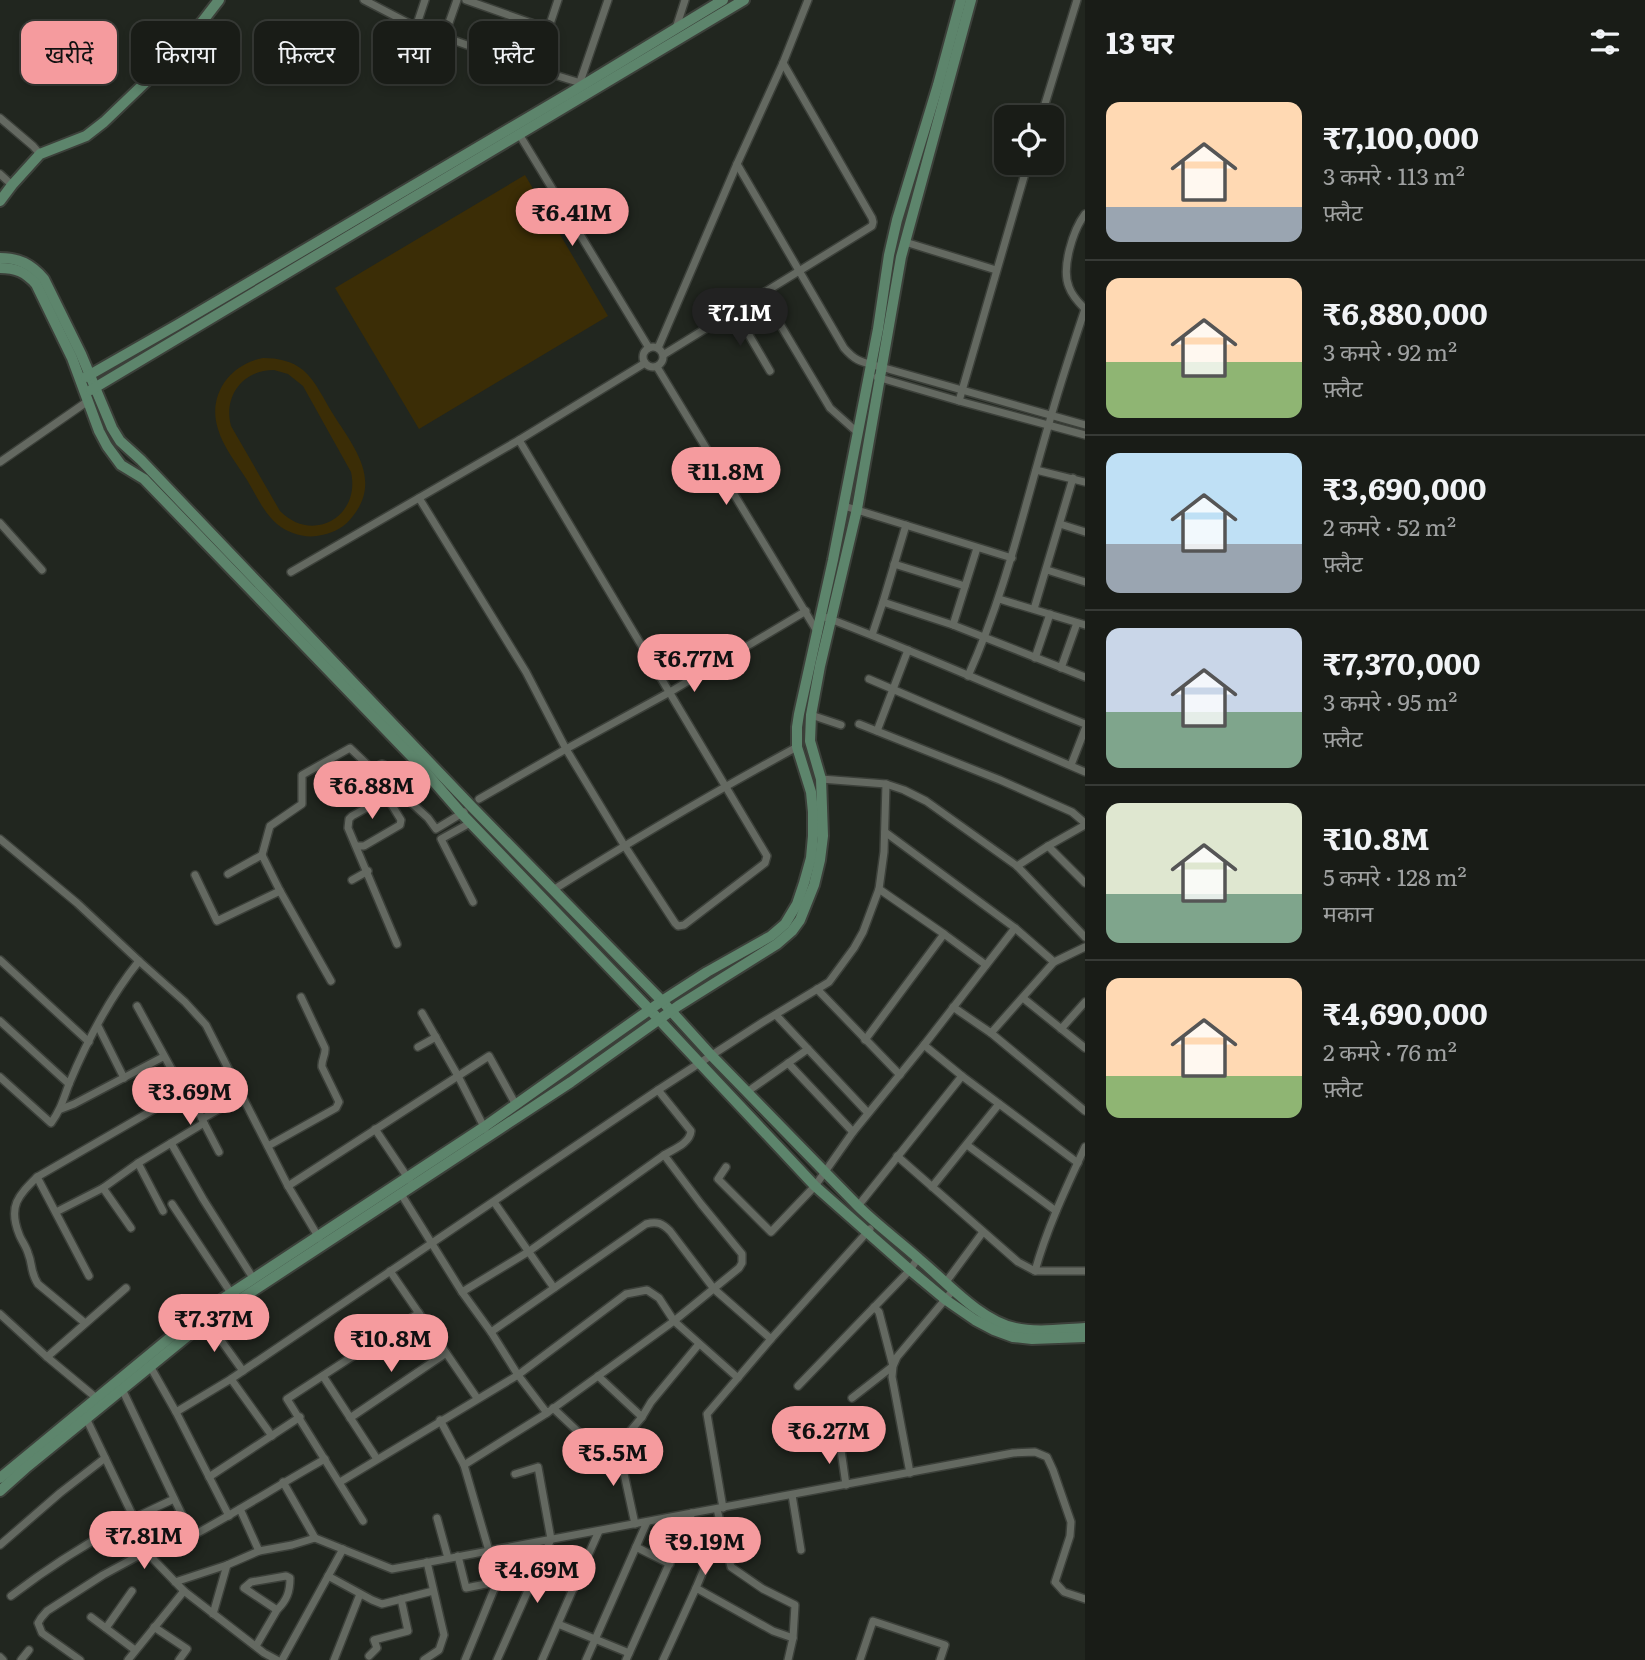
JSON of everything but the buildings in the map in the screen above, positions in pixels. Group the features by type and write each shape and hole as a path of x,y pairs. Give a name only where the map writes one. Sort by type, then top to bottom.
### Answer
{"main road":[{"path":"0,201 40,154 96,130 153,75 219,0"},
{"path":"85,377 723,0"},
{"path":"89,394 744,0"},
{"path":"0,1492 86,1418 99,1401 122,1389 207,1321 321,1240 487,1131 587,1071 659,1020 776,944 792,931 800,920 813,835 811,792 797,747 799,714 818,634 827,618 857,509 891,244 961,0"},
{"path":"487,1131 516,1105 662,1001 771,936 801,906 820,859 823,836 821,779 810,741 811,715 857,432 971,0"},
{"path":"0,258 23,261 35,268 44,278 85,377 99,431 121,465 144,479 415,760 470,823 815,1186 910,1270 975,1320 1013,1338 1085,1337"},
{"path":"0,268 19,270 36,284 72,358 85,377"},
{"path":"89,394 120,440 476,803 554,890 876,1224 981,1312 998,1322 1032,1330 1085,1328"},
{"path":"805,769 817,765"},
{"path":"580,1060 587,1071"},
{"path":"0,1478 99,1401 186,1323 253,1278 401,1194 410,1182"}],"street":[{"path":"363,0 374,3 406,21"},
{"path":"418,21 425,0"},
{"path":"450,21 457,0"},
{"path":"466,0 525,21"},
{"path":"551,21 558,0"},
{"path":"558,76 583,83 608,0"},
{"path":"676,28 685,0"},
{"path":"658,348 808,0"},
{"path":"1045,105 1077,0"},
{"path":"663,355 872,226 873,222 783,63"},
{"path":"0,118 40,154"},
{"path":"519,134 649,348"},
{"path":"737,164 851,357 875,371 959,401 1085,435"},
{"path":"0,174 12,185"},
{"path":"959,401 1024,175"},
{"path":"968,676 999,599 1051,415 1085,309 1075,299 1068,286 1066,274 1069,253 1085,214"},
{"path":"905,242 996,270"},
{"path":"762,293 830,408 857,432"},
{"path":"735,310 770,371"},
{"path":"649,348 658,348"},
{"path":"649,348 643,356 650,367 657,367 662,362 663,355 658,348"},
{"path":"291,572 519,440 645,363"},
{"path":"657,367 818,634"},
{"path":"875,371 962,391 1085,425"},
{"path":"0,462 89,394"},
{"path":"419,498 526,672 566,748 624,845 675,923 678,926 684,925 765,863 766,853 519,440"},
{"path":"1036,470 1085,482"},
{"path":"1034,609 1073,478"},
{"path":"844,506 1012,558"},
{"path":"0,523 42,570"},
{"path":"1060,524 1085,532"},
{"path":"872,635 906,525"},
{"path":"953,625 977,548"},
{"path":"894,564 965,586"},
{"path":"1047,570 1085,582"},
{"path":"999,599 1081,624 1061,668"},
{"path":"883,602 953,625 1085,677"},
{"path":"436,829 566,748 670,692 806,611"},
{"path":"1035,658 1050,614"},
{"path":"827,618 1085,726 1071,765"},
{"path":"877,731 908,650"},
{"path":"869,679 1085,772"},
{"path":"811,715 841,725"},
{"path":"859,724 1000,780 1072,812 1085,824 1017,866"},
{"path":"554,890 624,845 797,747"},
{"path":"331,981 262,855 270,826 302,804 302,775 350,748 372,769 401,820 400,825 364,846 357,846"},
{"path":"372,769 382,764 390,768 406,798 436,829 473,901"},
{"path":"821,779 886,784 926,801 1017,866 1085,937"},
{"path":"176,1412 243,1371 658,1090 829,982 863,932 879,889 884,852 886,784"},
{"path":"388,796 349,819 348,828 397,944"},
{"path":"440,839 470,823"},
{"path":"885,832 1015,928 1054,962"},
{"path":"0,839 77,903 185,1002 206,1025 288,1186 321,1240"},
{"path":"1048,846 1085,883"},
{"path":"228,874 262,855"},
{"path":"352,880 368,871"},
{"path":"195,875 216,921 281,891"},
{"path":"879,889 986,965"},
{"path":"726,1167 718,1178 771,1232 815,1186 853,1132 1015,928"},
{"path":"865,1040 944,934"},
{"path":"991,1033 1054,962 1085,947"},
{"path":"0,960 89,1042"},
{"path":"0,1077 51,1124 61,1109 69,1084 97,1026 119,986 139,961"},
{"path":"817,989 900,1075"},
{"path":"268,1146 336,1108 339,1102 322,1067 325,1048 301,997"},
{"path":"1023,998 1085,1048"},
{"path":"1061,1029 1085,1002"},
{"path":"137,1006 163,1057 186,1091 219,1152"},
{"path":"953,1007 991,1033 1085,1111"},
{"path":"422,1013 487,1131"},
{"path":"776,1014 868,1113"},
{"path":"0,1021 69,1084"},
{"path":"97,1026 124,1078"},
{"path":"418,1047 436,1037"},
{"path":"924,1045 1078,1163"},
{"path":"747,1092 808,1049"},
{"path":"288,1186 489,1056 516,1105"},
{"path":"61,1109 163,1057"},
{"path":"788,1063 853,1132"},
{"path":"85,1323 33,1277 29,1254 13,1218 16,1200 37,1177 186,1091 228,1070"},
{"path":"858,1206 962,1076"},
{"path":"462,1292 528,1252 691,1136 691,1131 658,1090"},
{"path":"56,1212 103,1188 242,1096"},
{"path":"932,1187 999,1104"},
{"path":"375,1129 410,1182"},
{"path":"171,1143 253,1278"},
{"path":"967,1145 1056,1211"},
{"path":"1035,1271 1056,1211 1085,1147"},
{"path":"464,1465 598,1376 674,1321 739,1268 743,1258 664,1155"},
{"path":"897,1156 1018,1262 1035,1271 1085,1271"},
{"path":"138,1163 163,1211"},
{"path":"37,1177 89,1276"},
{"path":"103,1188 131,1228"},
{"path":"401,1194 518,1375 550,1410 590,1443"},
{"path":"494,1202 554,1288"},
{"path":"172,1204 232,1293"},
{"path":"491,1332 646,1224 655,1221 670,1231 713,1289 771,1339"},
{"path":"788,1660 793,1638 795,1605 762,1589 730,1567 722,1533 707,1414 876,1224"},
{"path":"852,1398 893,1366 897,1357 946,1300 950,1286 983,1232"},
{"path":"798,1385 910,1270 918,1258"},
{"path":"390,1271 477,1398"},
{"path":"47,1357 126,1288"},
{"path":"340,1482 518,1375 626,1294 647,1290 659,1298 674,1321 738,1378"},
{"path":"874,1307 880,1312 893,1366 892,1377 910,1473"},
{"path":"363,1521 287,1399 419,1313"},
{"path":"0,1314 99,1401"},
{"path":"207,1321 243,1371"},
{"path":"635,1524 618,1446 699,1344"},
{"path":"351,1418 446,1353"},
{"path":"150,1366 229,1516"},
{"path":"323,1376 377,1459"},
{"path":"598,1376 642,1417"},
{"path":"231,1379 272,1436"},
{"path":"122,1389 192,1536 325,1460"},
{"path":"86,1418 154,1560 184,1591 256,1646 280,1660 344,1549"},
{"path":"209,1477 300,1418"},
{"path":"440,1420 464,1465 489,1551"},
{"path":"840,1443 846,1485"},
{"path":"175,1582 259,1551 315,1538 392,1569 1013,1453 1035,1452 1047,1457 1071,1522 1070,1536 1055,1582 1064,1592 1085,1599"},
{"path":"0,1545 105,1458"},
{"path":"497,1660 551,1539 538,1468 515,1474"},
{"path":"283,1482 315,1538"},
{"path":"792,1495 801,1550"},
{"path":"12,1596 41,1573 91,1541 174,1499"},
{"path":"240,1509 259,1551"},
{"path":"558,1624 596,1639 628,1656 692,1513"},
{"path":"437,1518 448,1558"},
{"path":"586,1660 647,1522"},
{"path":"542,1660 599,1531"},
{"path":"663,1660 722,1533"},
{"path":"636,1547 670,1564"},
{"path":"80,1660 42,1633 38,1623 41,1618 47,1611 103,1575 149,1550"},
{"path":"458,1556 466,1588 535,1574 573,1589"},
{"path":"424,1660 439,1650 444,1635 427,1562"},
{"path":"213,1614 227,1565"},
{"path":"256,1646 286,1600 290,1578 286,1576 251,1582 244,1588 277,1611"},
{"path":"328,1576 383,1604 433,1591"},
{"path":"465,1660 497,1582"},
{"path":"696,1588 773,1631 793,1638"},
{"path":"106,1628 132,1591"},
{"path":"128,1660 184,1591"},
{"path":"334,1660 360,1594"},
{"path":"369,1656 377,1648 374,1640 408,1631 401,1599"},
{"path":"91,1617 135,1650"},
{"path":"860,1660 873,1621 945,1645 940,1660"},
{"path":"154,1628 187,1649 179,1660"},
{"path":"22,1660 29,1650"}],"shaded area":[{"path":"525,175 608,316 419,429 335,288"},
{"path":"263,358 279,359 294,364 308,374 356,451 365,476 365,489 353,516 335,531 304,536 282,528 264,509 223,442 215,416 219,393 231,374 251,361","holes":["274,370 288,374 303,386 351,472 349,502 331,521 319,525 293,521 280,511 231,426 229,415 233,395 245,380 263,371"]}]}
